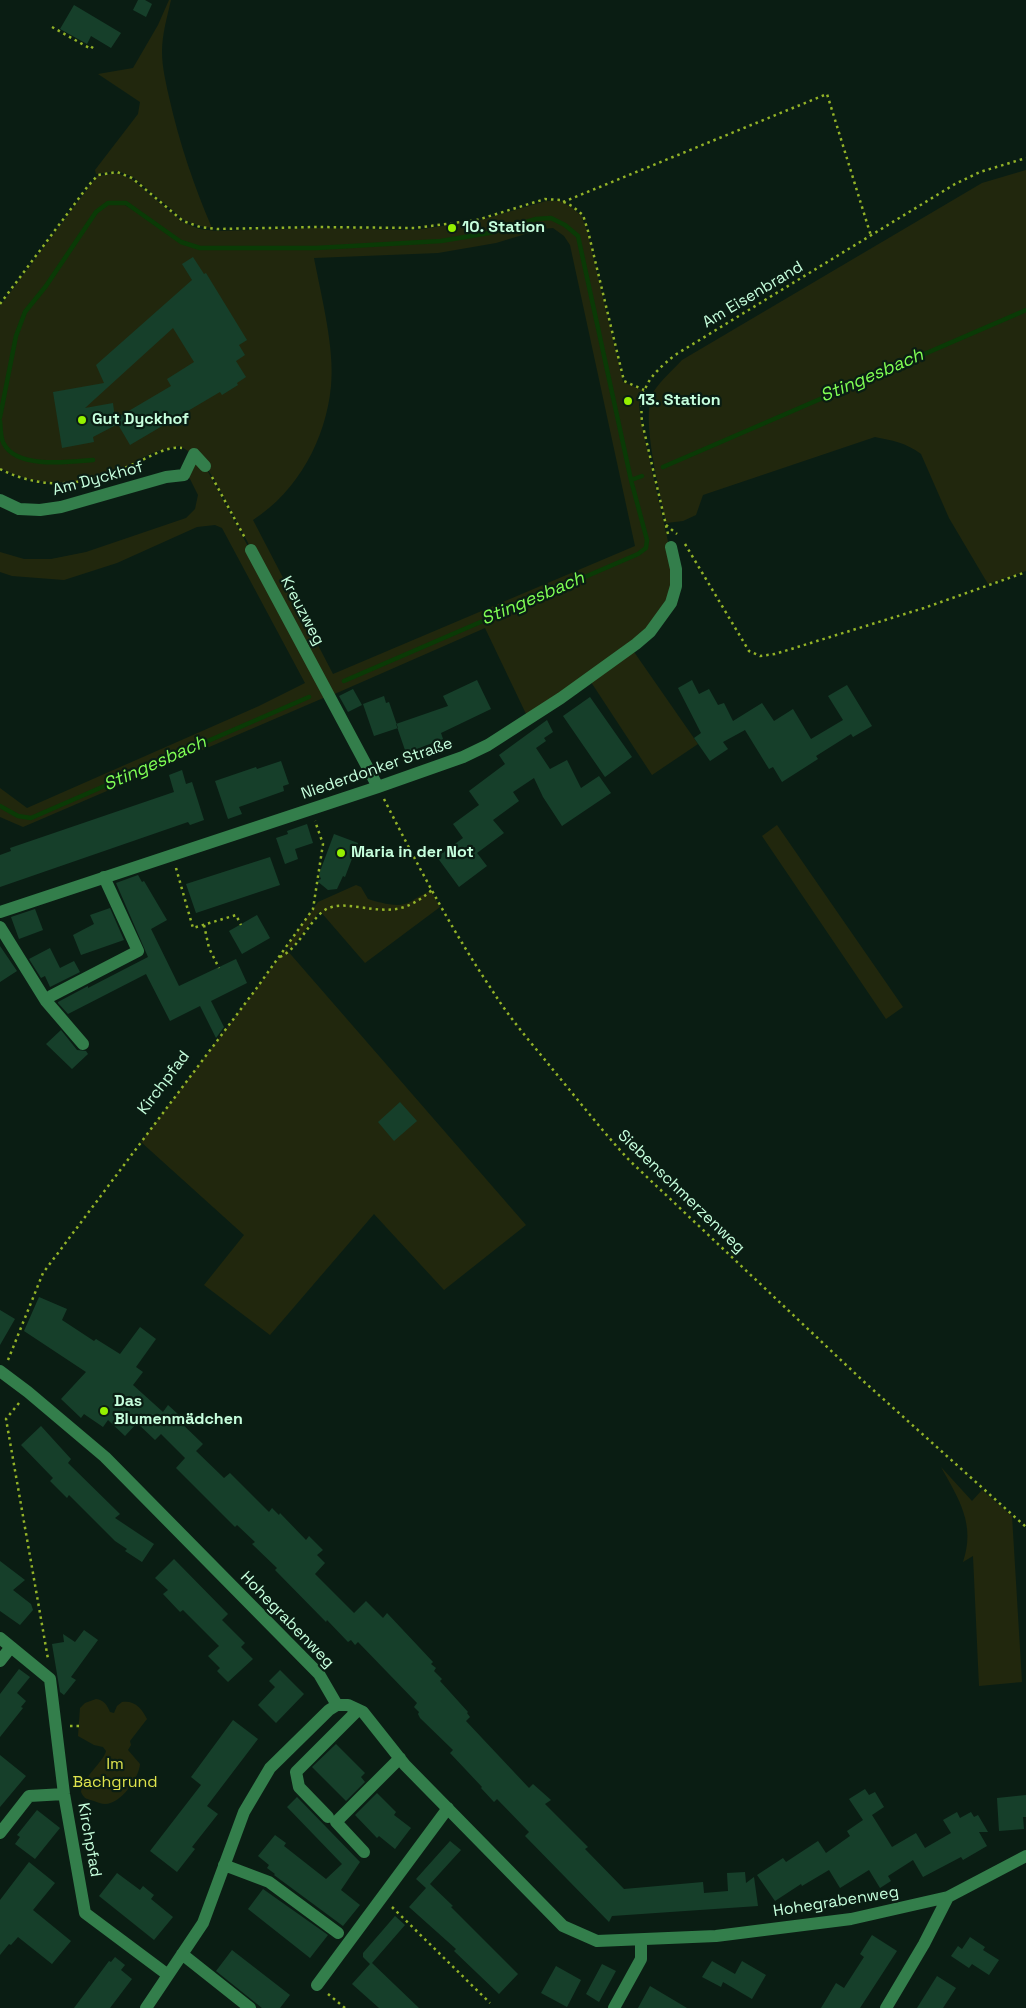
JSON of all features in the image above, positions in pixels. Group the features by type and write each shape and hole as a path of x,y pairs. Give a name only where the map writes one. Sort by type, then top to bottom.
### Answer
{"street":[{"name":"Am Dyckhof","path":"0,500 19,509 40,510 62,507 166,477 184,475 194,454 205,466"},
{"name":"Niederdonker Straße","path":"0,912 378,787 463,757 488,745 561,698 650,632 671,603 676,586 676,569 671,547"},
{"name":"Kreuzweg","path":"251,550 378,787"},
{"path":"51,996 138,951 104,877"},
{"path":"0,927 46,1002 83,1044"},
{"name":"Hohegrabenweg","path":"1,1372 28,1392 105,1458 306,1660 319,1674 337,1705"},
{"name":"Kirchpfad","path":"0,1638 50,1679 64,1794 86,1913 168,1975"},
{"path":"0,1660 11,1647"},
{"path":"146,2008 203,1923 244,1812 270,1768 329,1710 337,1705 348,1705 358,1710 296,1772 299,1787 328,1817"},
{"name":"Hohegrabenweg","path":"358,1710 363,1712 400,1758 563,1926 597,1941 716,1936 851,1919 948,1897 1026,1856"},
{"path":"364,1852 336,1822 400,1758"},
{"path":"0,1833 28,1796 64,1794"},
{"path":"317,1985 448,1808"},
{"path":"224,1865 269,1882 338,1933"},
{"path":"886,2008 924,1944 948,1897"},
{"path":"614,2008 641,1959 640,1940"},
{"path":"182,1954 250,2008"}],"path":[{"path":"52,27 91,49 95,42"},
{"path":"563,202 826,94 871,236"},
{"name":"Am Eisenbrand","path":"671,547 642,422 640,405 644,390 655,373 675,355 955,184 980,172 1026,158"},
{"path":"0,304 88,186 98,175 107,173 118,172 132,178 183,221 200,227 217,229 415,228 477,220 546,199 563,202 572,206 582,215 588,231 624,381 644,390"},
{"path":"0,469 24,479 54,484 74,484 100,477 158,452 173,448"},
{"path":"205,466 251,550"},
{"path":"666,524 679,536"},
{"path":"684,542 749,651 760,656 775,654 924,608 1026,572"},
{"name":"Siebenschmerzenweg","path":"378,787 432,890 493,992 528,1038 630,1161 861,1379 1026,1526"},
{"name":"Kirchpfad","path":"1,1372 43,1273 313,909 323,844 310,809"},
{"path":"173,854 192,928 236,915 242,924"},
{"path":"278,958 293,948 327,908 347,906 379,910 403,908 417,903 432,890"},
{"path":"204,925 209,948 219,968"},
{"path":"28,1392 6,1419 49,1666 43,1673"},
{"path":"382,1898 490,2003"},
{"path":"317,1985 345,2008"}],"green space":[{"path":"169,0 171,0 162,46 164,75 182,147 212,228 184,220 133,177 118,171 96,174 95,170 138,114 140,102 98,74 133,68 158,25"},
{"path":"1026,170 1026,571 988,584 949,518 921,454 905,445 875,437 703,495 696,515 683,521 666,523 652,456 649,418 650,402 657,387 682,360 982,183"},
{"path":"117,173 132,179 183,222 199,229 217,231 317,228 415,230 477,221 546,201 560,201 571,207 581,215 587,231 623,382 642,390 639,405 641,422 674,568 674,586 659,620 528,718 485,628 330,696 215,481 204,465 191,453 180,446 169,448 153,453 107,474 77,481 46,482 16,475 0,468 0,429 2,440 5,447 7,450 10,453 20,458 10,452 3,442 1,419 17,336 25,313 46,287 97,213 109,204 125,205 143,216 145,215 126,202 108,202 96,211 45,285 23,312 15,335 0,412 0,306 97,176","holes":["553,228 564,236 570,245 635,546 333,674 253,520 269,508 296,479 316,444 328,406 332,371 331,356 327,322 314,258 438,253 496,243 542,229"]},
{"path":"194,455 205,466 328,696 23,827 0,817 0,788 27,808 259,706 305,683 222,528 215,525 197,527 117,563 64,580 12,576 0,572 0,552 24,559 51,559 86,552 186,518 195,509 198,495 190,479 185,475"},
{"path":"632,649 698,744 652,775 589,679"},
{"path":"777,825 903,1007 886,1019 762,836"},
{"path":"356,885 361,887 368,899 391,905 405,904 431,891 440,907 365,963 320,911 290,949 287,946 318,902"},
{"path":"286,949 526,1225 444,1290 374,1214 270,1335 204,1285 244,1235 141,1142"},
{"path":"941,1467 972,1501 982,1490 1012,1516 1022,1682 979,1686 973,1556 963,1562 968,1536 964,1513"},
{"name":"Im Bachgrund","path":"96,1699 103,1702 110,1712 114,1713 117,1706 122,1702 131,1702 143,1712 147,1719 130,1741 131,1745 128,1750 140,1764 133,1783 117,1800 105,1804 86,1798 81,1792 85,1781 102,1760 106,1751 103,1747 94,1745 78,1736 80,1708 85,1703"}],"building":[{"path":"138,0 145,0 152,4 146,17 133,10"},
{"path":"74,5 121,33 111,48 91,36 87,44 60,29"},
{"name":"Gut Dyckhof","path":"193,257 204,274 206,273 247,340 239,345 245,355 236,361 246,377 237,383 238,385 222,395 220,392 130,445 116,421 116,425 93,437 94,442 62,448 53,392 104,383 96,365 192,280 182,264","holes":["173,328 194,362 167,379 171,386 115,419 113,403 85,408"]},
{"path":"477,680 491,709 441,733 443,739 406,753 396,724 448,706 443,696"},
{"path":"692,680 699,694 709,689 718,705 724,703 733,721 762,703 774,721 793,709 811,739 843,720 828,696 847,685 872,726 853,737 851,734 816,756 818,759 782,782 773,767 769,769 745,730 723,742 728,749 710,761 694,738 701,733 678,688"},
{"path":"353,689 362,705 348,712 339,696"},
{"path":"384,696 386,703 389,702 398,728 374,736 363,704"},
{"path":"590,697 632,757 605,777 563,716"},
{"path":"547,720 553,732 544,738 546,741 536,748 550,769 567,760 581,788 599,776 611,793 562,826 543,797 534,778 513,792 519,801 493,820 504,833 477,853 487,866 459,887 437,857 463,838 453,824 479,805 469,791 505,764 499,755"},
{"path":"281,761 289,784 283,786 284,791 239,807 242,814 228,819 215,781 256,767 257,769"},
{"path":"182,770 186,784 192,782 204,820 190,825 188,822 0,887 0,855 11,851 10,848 174,792 169,775"},
{"path":"307,824 313,843 295,849 298,859 285,864 276,838 288,834 287,831"},
{"name":"Maria in der Not","path":"334,834 358,843 345,877 343,876 337,889 328,890 317,881 321,879 319,874"},
{"path":"270,857 280,885 196,913 186,884"},
{"path":"138,875 142,882 144,881 167,920 151,929 179,986 236,959 247,983 211,1001 224,1027 216,1038 200,1006 170,1021 146,974 68,1014 58,1003 148,957 116,883"},
{"path":"110,908 124,940 81,955 73,935 94,924 90,915"},
{"path":"35,909 43,930 19,939 11,917"},
{"path":"257,915 270,938 242,954 229,931"},
{"path":"0,946 17,971 0,982"},
{"path":"50,948 60,968 74,961 80,972 50,987 45,976 41,978 29,959"},
{"path":"61,1030 77,1050 86,1051 88,1054 72,1069 46,1044"},
{"path":"400,1102 417,1121 394,1141 378,1122"},
{"path":"39,1297 67,1309 62,1320 94,1341 96,1339 120,1354 140,1327 156,1339 136,1367 143,1372 133,1385 163,1412 168,1405 179,1415 176,1418 203,1444 196,1451 224,1478 230,1473 269,1512 272,1508 279,1515 280,1513 306,1540 309,1536 323,1550 317,1555 325,1563 315,1574 354,1613 366,1601 383,1618 387,1613 433,1662 431,1664 436,1668 434,1671 442,1679 440,1681 468,1712 470,1717 466,1721 529,1788 533,1784 551,1800 545,1804 588,1847 585,1849 624,1889 703,1882 704,1893 728,1891 727,1873 745,1872 746,1883 754,1877 758,1906 612,1916 609,1922 525,1836 529,1832 497,1799 494,1802 450,1753 453,1750 420,1718 419,1712 414,1707 417,1703 358,1642 355,1645 351,1640 348,1642 327,1620 326,1622 275,1570 277,1568 252,1544 255,1542 237,1525 235,1527 176,1468 185,1458 161,1434 155,1440 137,1423 125,1436 108,1420 103,1427 84,1414 81,1418 61,1399 86,1372 24,1331"},
{"path":"0,1310 15,1319 0,1345"},
{"path":"41,1426 71,1459 68,1463 120,1514 115,1518 154,1544 142,1562 125,1551 127,1549 115,1541 69,1495 67,1498 50,1481 53,1478 21,1445"},
{"path":"174,1559 228,1614 222,1620 245,1643 241,1647 253,1659 228,1682 217,1671 220,1668 208,1656 219,1646 183,1610 180,1612 163,1594 168,1590 155,1578"},
{"path":"0,1561 25,1580 13,1590 31,1604 33,1610 20,1625 0,1611"},
{"path":"84,1630 98,1640 71,1677 76,1680 64,1695 60,1692 52,1644 64,1642 63,1634 75,1642"},
{"path":"19,1669 30,1677 17,1693 26,1701 21,1707 23,1708 0,1737 0,1694"},
{"path":"280,1670 304,1694 276,1723 258,1705 275,1687 269,1681"},
{"path":"233,1720 258,1739 207,1806 218,1814 192,1847 195,1849 177,1872 150,1851 201,1785 191,1777"},
{"path":"336,1744 365,1773 361,1777 365,1782 346,1801 312,1767"},
{"path":"0,1755 26,1776 0,1807"},
{"path":"865,1789 869,1795 875,1792 884,1807 872,1815 892,1847 916,1833 925,1848 951,1833 943,1820 957,1812 960,1818 971,1812 974,1817 978,1815 988,1832 979,1832 987,1846 963,1860 961,1857 923,1877 913,1860 888,1876 891,1881 880,1888 869,1870 840,1888 829,1870 802,1886 801,1884 775,1901 757,1875 783,1858 786,1862 818,1841 826,1853 850,1836 847,1831 863,1820 849,1799"},
{"path":"377,1793 396,1812 394,1815 411,1828 395,1849 379,1836 377,1838 355,1815"},
{"path":"1026,1795 1026,1817 1023,1817 1024,1829 999,1831 997,1798"},
{"path":"297,1797 360,1862 341,1890 360,1905 343,1926 274,1875 267,1868 269,1865 258,1856 275,1835 286,1843 284,1846 326,1879 342,1864 287,1807"},
{"path":"37,1810 60,1828 35,1859 15,1844 20,1837 17,1835"},
{"path":"450,1841 461,1850 430,1884 518,1974 499,1994 454,1951 456,1949 409,1907 426,1888 416,1879"},
{"path":"29,1862 55,1883 33,1910 71,1941 52,1964 18,1937 0,1955 0,1900"},
{"path":"117,1873 140,1890 143,1886 154,1895 151,1899 173,1917 154,1940 99,1896"},
{"path":"263,1889 328,1935 310,1958 248,1909"},
{"path":"395,1916 405,1925 372,1963 419,2008 379,2008 352,1984 370,1964 363,1957 363,1953"},
{"path":"872,1935 897,1951 860,2008 821,2008 836,1983 844,1988 864,1957 860,1954"},
{"path":"970,1937 985,1947 983,1950 999,1960 989,1975 972,1964 969,1968 951,1956 958,1946 962,1949"},
{"path":"232,1950 290,1995 280,2008 262,2008 216,1971"},
{"path":"115,1957 125,1965 121,1970 132,1979 110,2008 74,2008 109,1961 111,1962"},
{"path":"712,1961 735,1974 742,1961 766,1975 752,1999 723,1982 721,1987 702,1977"},
{"path":"602,1964 616,1971 599,2002 586,1994"},
{"path":"556,1966 581,1980 567,2007 541,1993"},
{"path":"937,1976 956,1988 943,2008 917,2008"},
{"path":"650,1986 687,2008 638,2008"}],"waterway":[{"path":"0,417 16,336 25,312 46,286 96,212 108,203 126,203 181,242 200,248 316,248 441,241 489,233 536,219 551,218 565,225 578,236 631,480 647,540 646,548 638,554 344,681"},
{"name":"Stingesbach","path":"663,467 1026,310"},
{"path":"0,421 1,436 4,444 11,452 20,457 44,462 93,460"},
{"name":"Stingesbach","path":"631,480 642,476"},
{"name":"Stingesbach","path":"0,806 18,816 31,818 309,697"}],"place":[{"name":"10. Station","path":"452,228"},
{"name":"13. Station","path":"628,401"},
{"name":"Gut Dyckhof","path":"82,420"},
{"name":"Maria in der Not","path":"341,853"},
{"name":"Das Blumenmädchen","path":"104,1411"}]}
